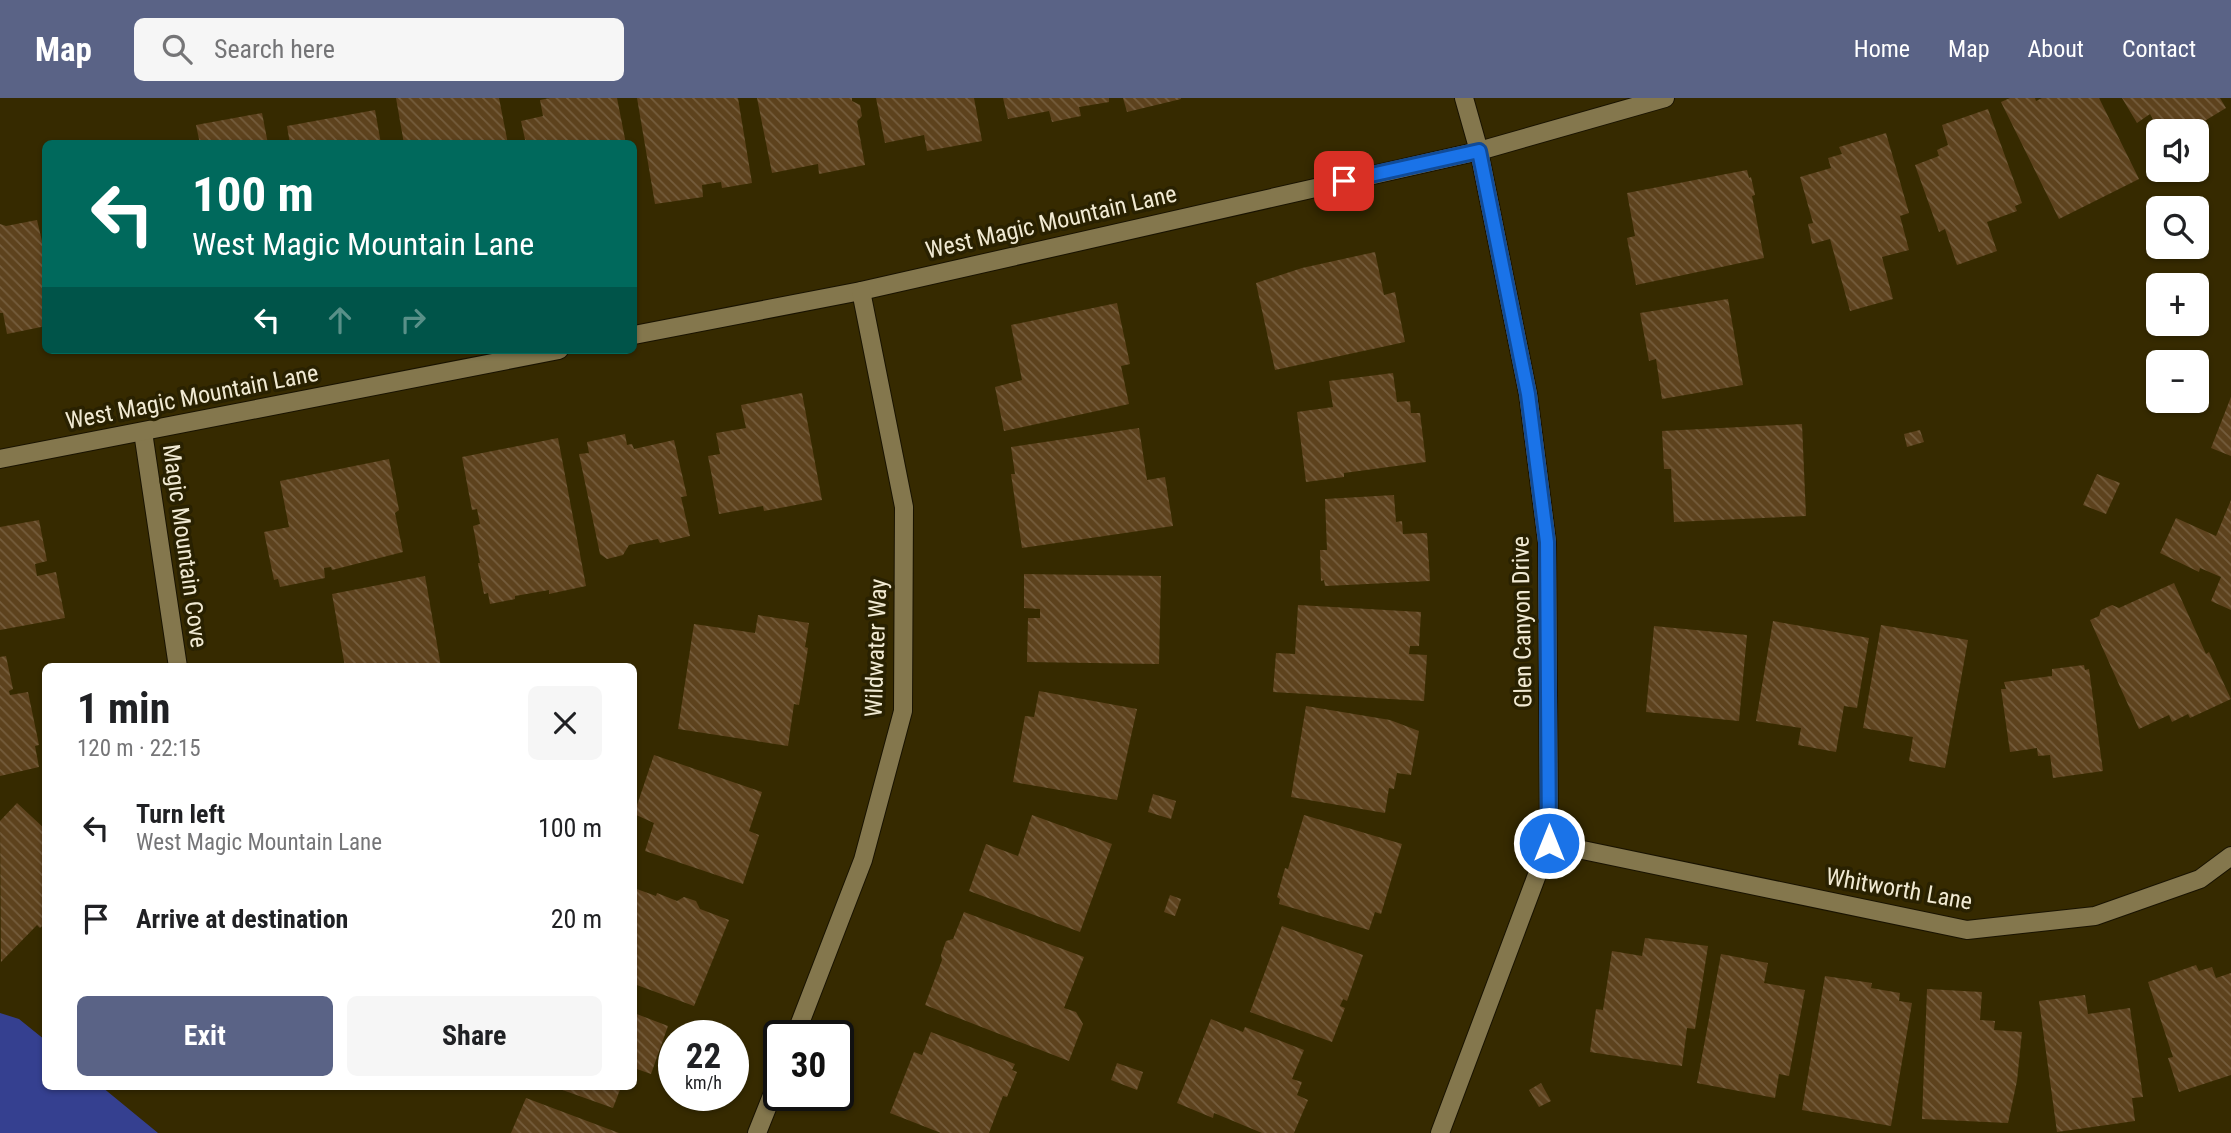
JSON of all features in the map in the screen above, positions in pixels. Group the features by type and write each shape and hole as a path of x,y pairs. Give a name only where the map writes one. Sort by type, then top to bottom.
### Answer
{"street":[{"name":"Glen Canyon Drive","path":"1440,1133 1549,843 1547,542 1528,394 1479,151 1464,98"},
{"name":"West Magic Mountain Lane","path":"637,334 861,291 1479,151 1665,98"},
{"name":"Wildwater Way","path":"801,1020 863,860 902,711 904,507 861,291"},
{"name":"West Magic Mountain Lane","path":"0,459 539,354"},
{"name":"Magic Mountain Cove","path":"143,432 177,663"},
{"name":"Whitworth Lane","path":"1549,843 1967,930 2095,916 2200,879 2231,856"},
{"path":"757,1133 766,1111"}],"shaded area":[{"path":"0,1013 19,1019 42,1038 42,1090 106,1090 158,1133 0,1133"}],"building":[{"path":"396,98 499,98 507,140 403,140"},
{"path":"617,98 625,140 525,140 521,121 543,116 540,100"},
{"path":"637,98 738,98 752,183 722,188 721,182 702,185 703,197 655,204"},
{"path":"757,98 852,98 852,101 860,105 862,116 857,121 865,165 819,174 818,164 772,173"},
{"path":"876,98 974,98 982,141 927,151 924,135 885,143"},
{"path":"1003,98 1109,98 1109,102 1079,107 1081,116 1052,122 1049,111 1008,119"},
{"path":"1123,98 1181,98 1181,99 1127,112"},
{"path":"2010,98 2035,98 2036,101 2042,98 2099,98 2139,179 2059,219 2001,102"},
{"path":"2122,98 2220,98 2226,108 2208,119 2153,119 2150,114 2137,123"},
{"path":"1988,109 2022,203 2015,206 2017,211 1987,222 1997,251 1957,265 1945,229 1939,232 1915,165 1939,156 1937,150 1948,145 1942,125"},
{"path":"375,110 380,140 289,140 287,126"},
{"path":"262,113 267,140 199,140 196,125"},
{"path":"1886,133 1909,213 1900,216 1909,250 1882,257 1893,299 1850,311 1830,239 1812,244 1808,224 1813,223 1800,177 1831,168 1828,158 1842,154 1839,147"},
{"path":"1747,170 1755,195 1752,196 1764,258 1636,285 1627,238 1635,236 1627,193"},
{"path":"37,220 42,241 42,327 7,334 3,313 0,313 0,224 6,226"},
{"path":"1375,252 1384,295 1395,292 1405,342 1275,370 1256,283 1302,268"},
{"path":"1728,299 1743,385 1662,399 1656,359 1649,361 1640,313"},
{"path":"1117,303 1130,364 1121,366 1129,404 1004,431 995,387 1022,380 1011,325"},
{"path":"1393,373 1397,402 1410,401 1411,413 1420,413 1426,462 1344,473 1344,477 1306,482 1297,412 1333,407 1329,381"},
{"path":"802,393 822,500 764,511 763,506 719,514 708,456 720,454 716,433 746,428 741,405"},
{"path":"2231,397 2231,456 2211,448"},
{"path":"1802,424 1806,516 1674,522 1671,469 1664,469 1662,431"},
{"path":"1139,428 1147,480 1165,477 1173,526 1022,548 1011,474 1015,474 1011,447"},
{"path":"1920,430 1924,442 1907,447 1904,434"},
{"path":"625,434 627,445 632,444 634,449 674,440 687,496 681,497 690,536 660,543 658,539 629,545 623,555 607,559 600,554 579,454 589,453 587,442"},
{"path":"558,438 586,586 549,594 549,590 515,596 515,599 490,604 488,593 484,594 473,526 480,524 477,509 472,510 462,457"},
{"path":"389,459 399,510 395,513 403,552 332,570 331,567 324,568 325,578 280,587 278,579 274,580 264,532 289,527 280,481"},
{"path":"2097,474 2120,483 2106,514 2083,505"},
{"path":"1394,495 1396,522 1402,521 1403,534 1427,533 1430,581 1325,586 1324,580 1321,581 1320,550 1327,550 1325,499"},
{"path":"2231,500 2231,610 2211,601 2221,577 2200,568 2199,572 2160,553 2176,518 2216,536"},
{"path":"39,520 47,561 35,564 37,576 56,572 65,618 0,630 0,527"},
{"path":"1024,574 1161,576 1159,664 1027,662 1028,618 1040,618 1040,609 1024,608"},
{"path":"425,576 440,663 344,663 332,594"},
{"path":"2174,583 2206,654 2209,652 2231,699 2190,718 2188,714 2172,722 2169,715 2139,729 2090,620 2112,605 2119,608"},
{"path":"1298,605 1421,612 1419,646 1410,646 1409,654 1427,655 1424,701 1273,692 1276,653 1295,654"},
{"path":"758,615 809,623 799,705 794,704 788,746 678,729 694,624 755,633"},
{"path":"1773,621 1869,638 1857,708 1844,706 1836,752 1798,745 1801,728 1756,721"},
{"path":"1881,625 1968,640 1945,768 1909,761 1913,737 1863,728"},
{"path":"1654,626 1747,635 1739,721 1646,712"},
{"path":"6,656 13,689 9,691 10,695 28,692 39,745 35,746 39,767 0,776 0,657"},
{"path":"2084,665 2085,670 2089,669 2103,771 2053,778 2050,755 2038,756 2037,748 2010,752 2001,689 2006,689 2004,682 2052,676 2052,669"},
{"path":"1039,691 1137,709 1117,800 1013,782 1025,716 1034,717"},
{"path":"1306,706 1390,720 1419,731 1411,775 1397,773 1394,789 1389,788 1385,813 1291,797"},
{"path":"654,755 762,792 749,831 759,835 743,884 645,851 654,823 637,815 637,805"},
{"path":"1153,794 1176,801 1171,819 1148,812"},
{"path":"17,803 42,826 42,926 40,928 37,925 1,962 0,821"},
{"path":"1032,815 1112,844 1080,932 969,891 986,844 1018,856"},
{"path":"1304,815 1402,844 1381,914 1375,912 1369,930 1279,904 1280,899 1277,897 1285,868 1288,869"},
{"path":"637,889 677,901 684,897 696,901 700,909 729,920 694,1006 637,985"},
{"path":"1170,895 1181,899 1175,916 1164,912"},
{"path":"964,912 1084,957 1064,1008 1076,1012 1083,1024 1069,1061 925,1005 942,960 946,941 953,939"},
{"path":"1282,926 1363,955 1347,1001 1343,999 1340,1006 1345,1008 1332,1042 1250,1012"},
{"path":"1645,938 1708,946 1695,1029 1687,1028 1682,1066 1590,1052 1596,1009 1603,1010 1612,951 1642,956"},
{"path":"1721,954 1768,963 1764,983 1805,990 1789,1076 1779,1074 1775,1098 1697,1083"},
{"path":"2196,965 2199,971 2212,967 2216,978 2231,973 2231,1075 2179,1092 2168,1058 2173,1057 2148,982"},
{"path":"1825,976 1872,983 1871,988 1900,993 1899,1001 1912,1003 1891,1126 1802,1110"},
{"path":"1927,989 1982,992 1980,1020 1995,1021 1994,1030 2022,1032 2017,1081 2008,1123 1922,1119"},
{"path":"2085,995 2088,1014 2130,1008 2143,1097 2132,1098 2135,1121 2057,1132 2039,1001"},
{"path":"637,1014 658,1022 658,1054 651,1074 637,1069"},
{"path":"1211,1019 1243,1032 1245,1027 1304,1050 1292,1079 1302,1082 1297,1095 1308,1100 1294,1133 1262,1133 1214,1113 1213,1118 1177,1103"},
{"path":"931,1032 1015,1064 1012,1070 1017,1072 1007,1097 1003,1096 989,1133 941,1133 890,1113 914,1052 922,1055"},
{"path":"1117,1063 1143,1072 1137,1090 1111,1080"},
{"path":"1541,1083 1551,1101 1539,1107 1529,1090"},
{"path":"562,1090 620,1090 613,1108"},
{"path":"526,1098 619,1133 511,1133"}],"route":[{"path":"1344,181 1479,151 1528,394 1547,542 1549,843"}]}
